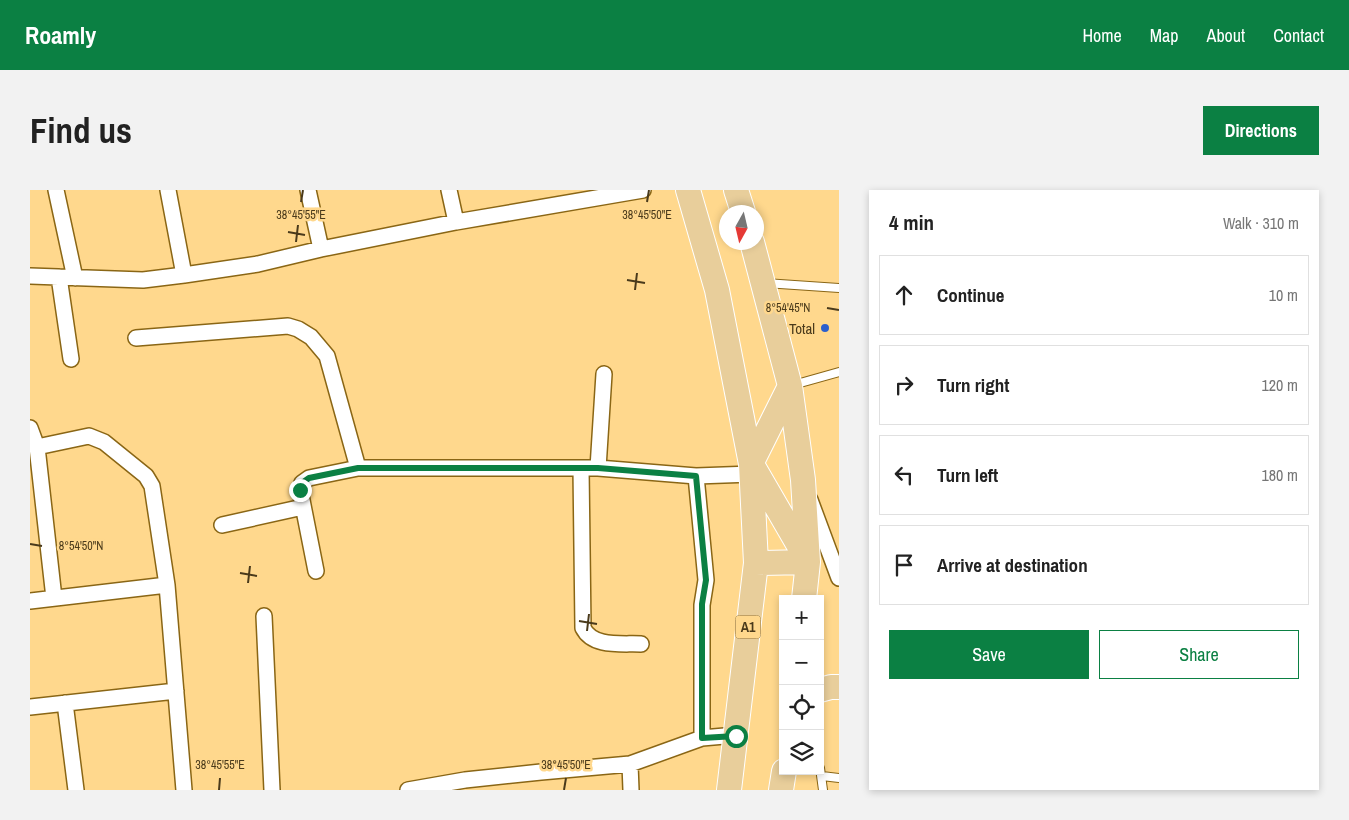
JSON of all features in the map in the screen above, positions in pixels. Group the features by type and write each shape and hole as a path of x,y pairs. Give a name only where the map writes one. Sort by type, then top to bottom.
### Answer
{"main road":[{"name":"A1","path":"688,190 717,290 752,469 756,563 729,790"},
{"path":"736,190 741,205"},
{"path":"754,250 790,386 803,480 808,562 804,595"},
{"name":"A1","path":"752,469 790,386"},
{"name":"A1","path":"752,469 808,562"},
{"path":"756,563 808,562"},
{"path":"824,689 839,687"},
{"path":"781,790 783,775"}],"street":[{"path":"56,190 74,278"},
{"path":"168,190 184,275"},
{"path":"308,190 321,249"},
{"path":"449,190 456,222"},
{"path":"30,276 143,280 184,275 258,264 321,249 456,222 643,190"},
{"path":"59,277 71,359"},
{"path":"136,338 288,326 298,329 311,337 326,356 358,468"},
{"path":"598,468 604,374"},
{"path":"30,428 37,447 54,598"},
{"path":"37,447 89,436 96,438 104,442 146,476 152,486 167,585 184,790"},
{"path":"316,571 300,490 302,483 309,478 358,468 598,468 696,476 752,469"},
{"path":"581,468 583,628 587,636 596,641 641,644"},
{"path":"696,476 706,580 702,604 702,738"},
{"path":"803,480 839,578"},
{"path":"222,525 303,507"},
{"path":"30,601 167,585"},
{"path":"264,616 272,790"},
{"path":"30,707 176,691"},
{"path":"66,703 76,790"},
{"path":"408,790 475,779 630,764 702,738 736,736"},
{"path":"630,764 631,790"}],"lane":[{"path":"763,282 839,288"},
{"path":"790,386 839,372"},
{"path":"824,773 839,778"},
{"path":"821,775 823,790"}],"place":[{"name":"Total","path":"825,328"}],"route":[{"path":"300,490 302,483 309,478 358,468 598,468 696,476 706,580 702,604 702,738 736,736"}]}
